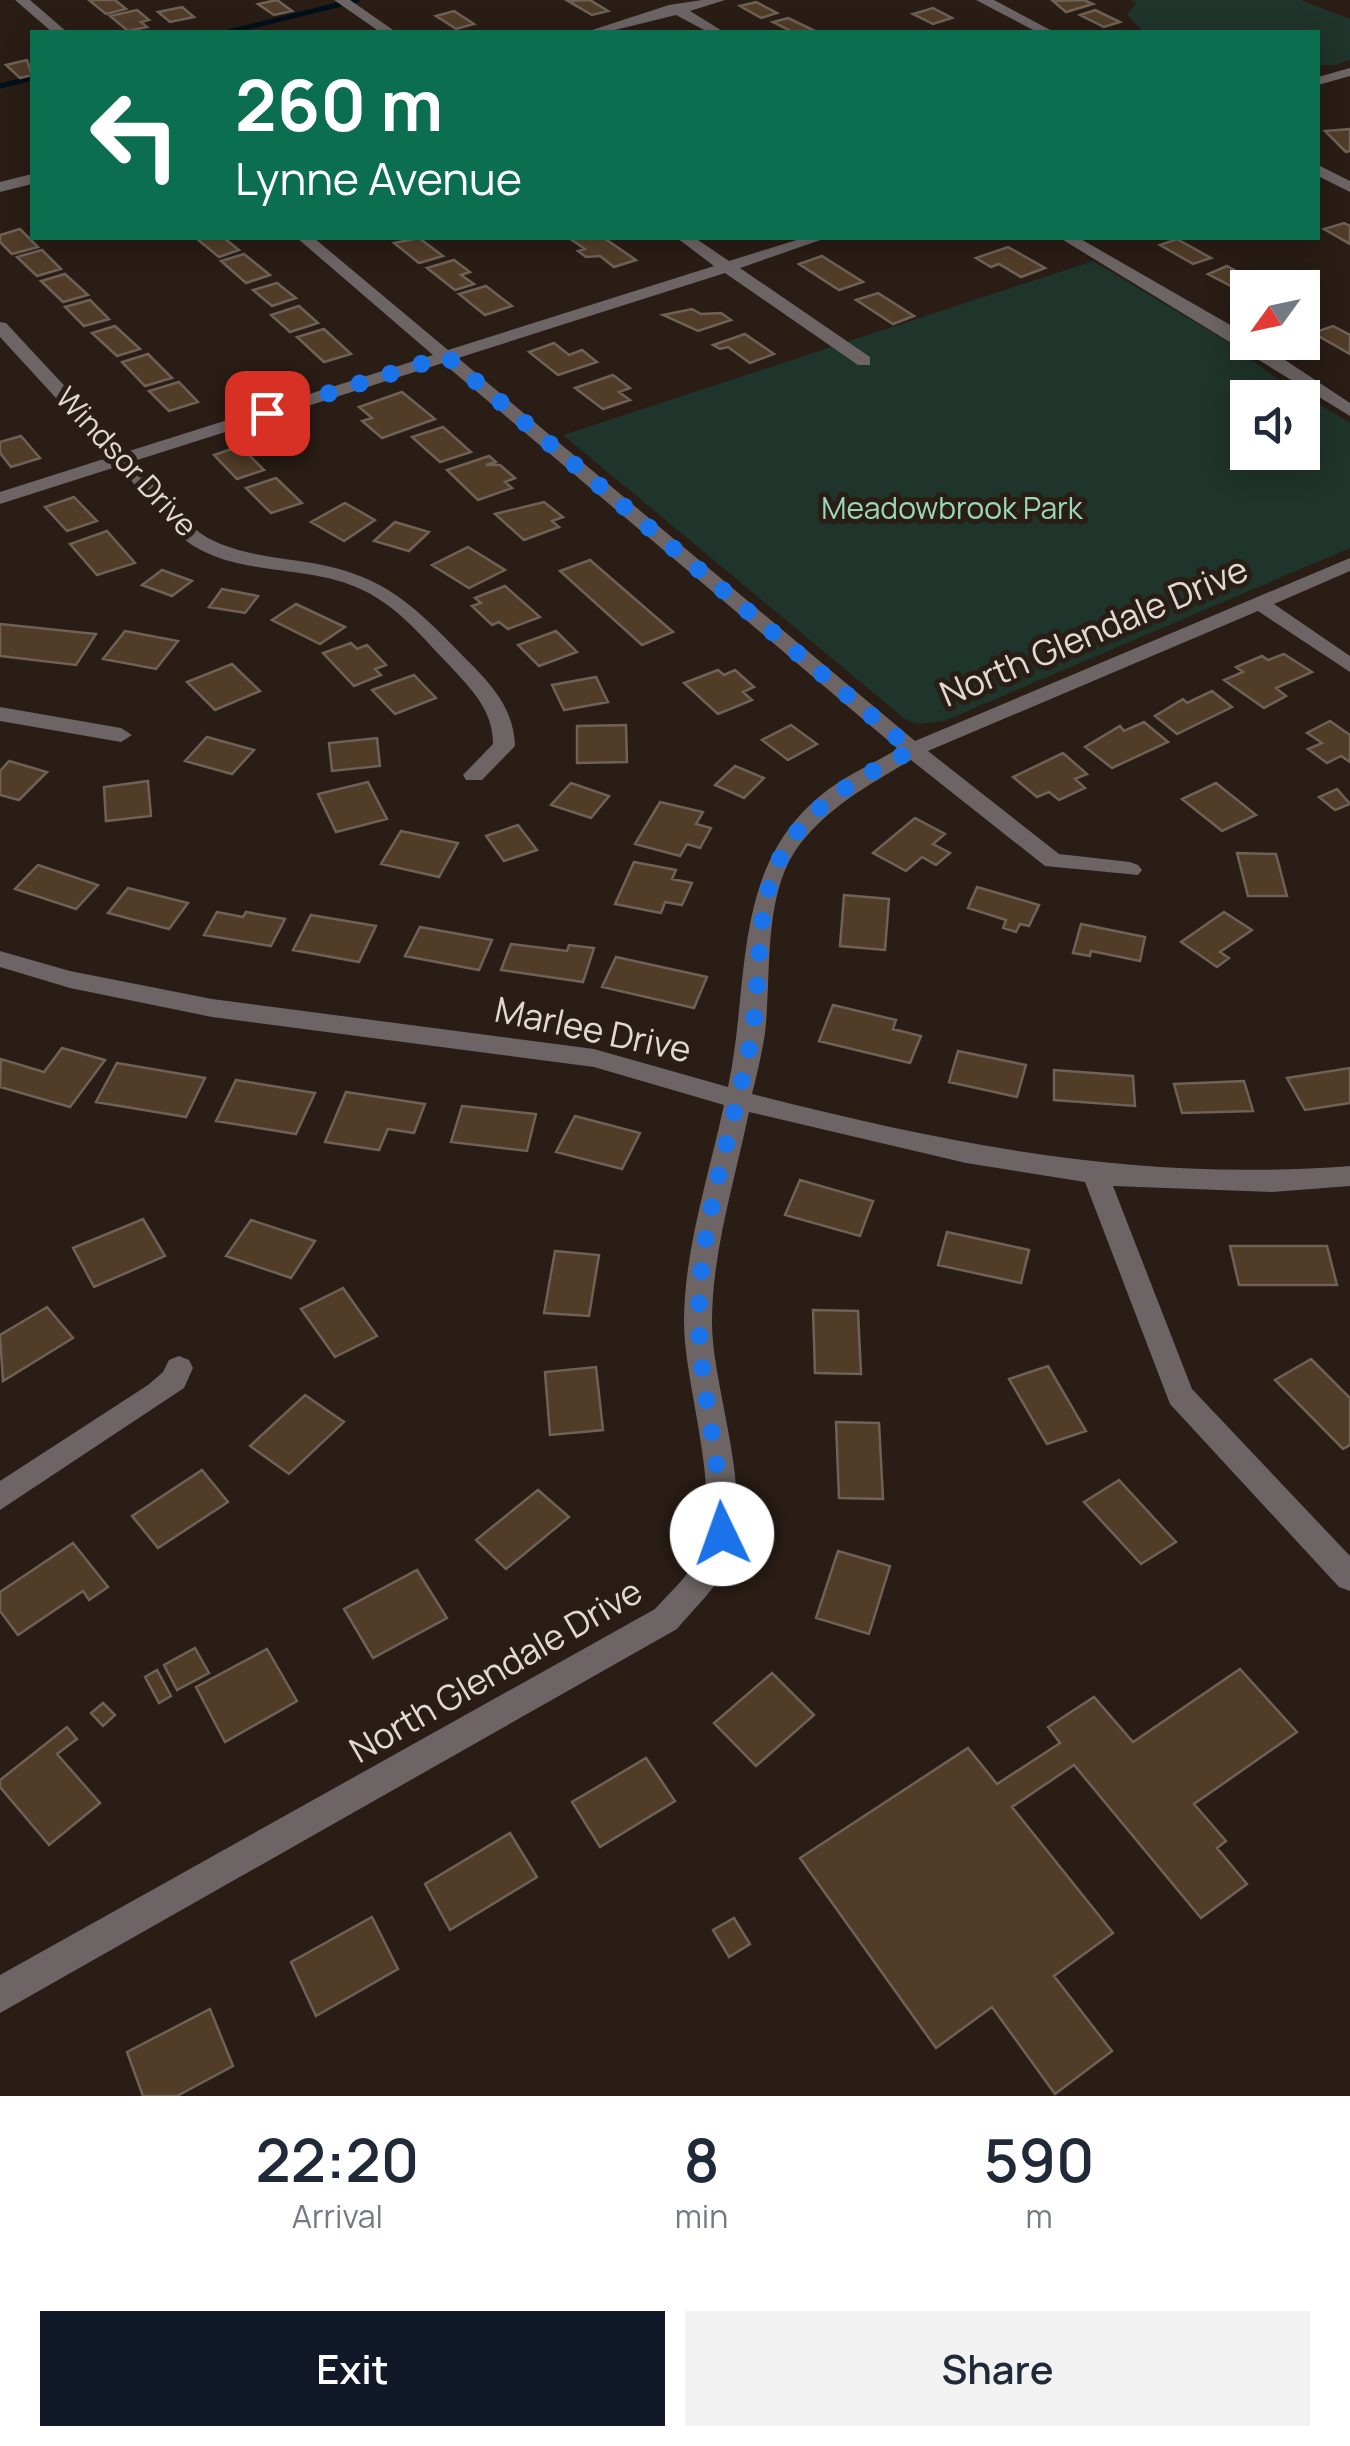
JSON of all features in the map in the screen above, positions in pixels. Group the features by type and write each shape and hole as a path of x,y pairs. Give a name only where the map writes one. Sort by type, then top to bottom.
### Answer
{"street":[{"path":"22,0 58,30"},
{"path":"342,0 385,30"},
{"path":"661,0 714,30"},
{"path":"602,30 718,0"},
{"path":"983,0 1043,30"},
{"path":"1320,80 1350,72"},
{"path":"1320,171 1350,187"},
{"path":"0,187 30,179"},
{"path":"307,240 912,750 1053,861 1130,870"},
{"path":"688,240 864,361"},
{"path":"0,498 812,240"},
{"path":"1071,240 1240,338 1350,410"},
{"name":"Windsor Drive","path":"0,327 209,547 342,576 381,591 400,605 487,692 499,713 505,730 504,746 474,776"},
{"name":"North Glendale Drive","path":"0,1995 666,1619 690,1595 710,1566 722,1534 722,1500 698,1324 704,1258 752,1034 763,919 774,870 790,840 833,797 912,750 1350,564"},
{"path":"1260,602 1350,666"},
{"path":"0,714 121,734"},
{"name":"Marlee Drive","path":"0,960 93,987 180,1003 576,1054 738,1100 972,1157 1096,1175 1229,1180 1350,1176"},
{"path":"1096,1175 1180,1396 1350,1577"},
{"path":"0,1496 158,1393 174,1380 179,1368"}],"green space":[{"path":"1131,0 1301,0 1350,19 1350,60 1320,65 1320,30 1141,30 1127,14 1136,3"},
{"name":"Meadowbrook Park","path":"1093,261 1228,342 1230,360 1252,360 1279,380 1230,380 1230,470 1320,470 1320,405 1350,423 1350,548 944,721 917,724 905,719 563,435"}],"building":[{"path":"89,0 115,0 126,9 106,14"},
{"path":"277,0 292,11 274,15 258,4"},
{"path":"590,0 608,11 592,15 568,1"},
{"path":"1084,0 1093,4 1066,12 1053,1"},
{"path":"756,2 777,13 761,18 740,6"},
{"path":"182,7 194,17 170,22 158,12"},
{"path":"933,8 952,18 933,24 913,14"},
{"path":"137,10 149,20 141,22 147,27 127,30 110,16"},
{"path":"1095,10 1120,22 1104,27 1080,15"},
{"path":"454,11 474,24 456,29 436,16"},
{"path":"788,18 813,30 789,30 773,22"},
{"path":"27,60 30,76 20,78 6,65"},
{"path":"1350,129 1350,151 1346,152 1325,131"},
{"path":"1344,223 1350,226 1350,244 1324,229"},
{"path":"20,229 38,247 12,254 0,242 0,235"},
{"path":"198,240 226,240 239,250 219,257"},
{"path":"422,240 443,256 419,263 394,243"},
{"path":"572,240 607,240 636,260 614,267 600,256 586,257 578,251 585,249"},
{"path":"1179,240 1211,258 1193,264 1160,245"},
{"path":"1008,247 1045,268 1021,277 999,264 991,267 976,258"},
{"path":"42,250 61,269 37,276 17,257"},
{"path":"244,254 270,275 246,283 221,261"},
{"path":"822,256 863,282 839,290 799,264"},
{"path":"454,260 470,272 461,275 474,284 455,290 427,268"},
{"path":"1227,266 1234,270 1230,270 1230,286 1208,274"},
{"path":"65,274 88,295 63,302 41,281"},
{"path":"277,283 296,298 272,306 253,290"},
{"path":"486,286 512,306 485,315 459,294"},
{"path":"878,293 914,316 893,324 856,300"},
{"path":"90,300 109,319 84,326 65,307"},
{"path":"299,306 318,323 290,332 271,315"},
{"path":"692,309 701,314 721,313 731,320 698,331 663,315"},
{"path":"115,326 140,349 117,356 92,333"},
{"path":"1333,326 1350,335 1350,354 1320,337 1320,331"},
{"path":"324,329 351,354 324,362 297,337"},
{"path":"745,334 774,354 750,363 728,347 720,349 713,345"},
{"path":"554,343 569,355 582,350 597,362 558,375 529,352"},
{"path":"148,354 172,378 145,386 122,362"},
{"path":"613,375 630,388 619,392 630,400 603,409 575,388"},
{"path":"179,382 198,402 169,411 149,391"},
{"path":"402,392 435,419 382,438 362,421 372,418 359,407"},
{"path":"443,427 471,452 440,462 412,437"},
{"path":"21,436 40,458 11,467 0,453 0,442"},
{"path":"240,446 264,470 237,479 214,455"},
{"path":"489,456 496,462 486,465 500,465 515,478 505,482 512,488 478,500 447,470"},
{"path":"276,478 302,503 271,513 246,488"},
{"path":"74,497 97,521 67,531 45,507"},
{"path":"544,502 563,517 552,521 559,527 524,540 495,514"},
{"path":"345,503 375,520 344,541 311,522"},
{"path":"395,522 429,532 409,551 374,541"},
{"path":"107,531 135,563 97,575 70,544"},
{"path":"468,547 505,570 469,588 432,565"},
{"path":"590,560 673,632 642,645 560,571"},
{"path":"162,570 192,581 172,596 142,585"},
{"path":"505,586 540,617 508,629 499,622 492,625 472,606 481,603 475,598"},
{"path":"222,589 258,596 245,613 209,607"},
{"path":"296,604 345,627 320,644 272,620"},
{"path":"0,624 96,634 76,665 0,656"},
{"path":"125,631 178,641 156,669 103,659"},
{"path":"556,631 577,652 539,666 518,645"},
{"path":"351,643 357,649 367,645 386,665 375,669 381,675 354,686 323,653"},
{"path":"1284,654 1312,672 1276,688 1286,696 1264,708 1224,680 1243,672 1236,667 1262,656 1268,660"},
{"path":"232,664 260,691 215,710 187,682"},
{"path":"718,670 724,675 735,670 754,687 743,692 752,700 718,714 684,683"},
{"path":"414,675 436,698 395,714 372,690"},
{"path":"596,677 608,702 564,710 552,685"},
{"path":"1212,691 1232,707 1177,734 1155,716 1183,699 1187,703"},
{"path":"1330,721 1350,735 1350,762 1341,756 1327,763 1308,749 1322,743 1307,733"},
{"path":"1144,722 1168,742 1112,768 1085,747 1120,726 1124,731"},
{"path":"626,725 627,762 577,763 577,726"},
{"path":"791,725 817,744 788,760 762,740"},
{"path":"207,737 254,750 232,774 185,761"},
{"path":"377,738 380,766 332,771 329,743"},
{"path":"1063,753 1087,774 1075,779 1085,788 1059,800 1049,792 1037,797 1013,777"},
{"path":"9,761 47,772 19,800 0,795 0,771"},
{"path":"735,766 764,778 744,798 715,785"},
{"path":"148,781 151,816 106,821 104,787"},
{"path":"368,782 387,819 336,832 318,794"},
{"path":"571,783 609,796 591,818 551,805"},
{"path":"1216,783 1256,815 1222,831 1182,799"},
{"path":"1337,789 1350,804 1335,810 1319,797"},
{"path":"660,802 703,812 696,824 711,828 700,848 687,844 680,856 635,844"},
{"path":"915,818 945,834 933,844 950,853 936,865 922,857 906,871 873,853"},
{"path":"518,825 537,850 504,861 486,836"},
{"path":"401,831 458,843 439,877 381,864"},
{"path":"1237,853 1276,854 1287,896 1248,896"},
{"path":"634,862 676,870 672,879 692,883 682,905 665,902 661,913 615,904"},
{"path":"38,865 98,885 76,909 15,889"},
{"path":"977,887 1039,905 1029,926 1020,924 1016,932 1003,928 1006,920 968,908"},
{"path":"128,888 188,903 169,929 108,913"},
{"path":"844,895 889,899 885,950 840,946"},
{"path":"217,912 285,919 271,946 204,935"},
{"path":"1224,912 1252,930 1220,952 1229,958 1217,967 1181,942"},
{"path":"311,915 376,926 359,962 293,950"},
{"path":"1081,924 1145,937 1140,961 1091,951 1090,956 1073,953"},
{"path":"420,927 492,940 479,970 405,956"},
{"path":"511,944 567,951 569,945 594,948 583,982 501,970"},
{"path":"616,957 707,977 694,1008 602,987"},
{"path":"833,1005 896,1020 893,1029 921,1036 910,1063 819,1041"},
{"path":"62,1048 105,1060 70,1107 0,1087 1,1059 44,1072"},
{"path":"958,1051 1026,1065 1017,1097 949,1082"},
{"path":"117,1063 205,1078 186,1117 96,1102"},
{"path":"1350,1068 1350,1103 1305,1110 1287,1078"},
{"path":"1054,1070 1133,1076 1135,1106 1054,1100"},
{"path":"236,1080 315,1093 296,1134 216,1121"},
{"path":"1244,1081 1253,1111 1182,1113 1174,1084"},
{"path":"346,1092 425,1104 414,1133 388,1129 379,1150 325,1142"},
{"path":"462,1106 536,1114 527,1151 451,1142"},
{"path":"575,1116 640,1133 622,1169 556,1152"},
{"path":"800,1180 873,1201 860,1236 785,1215"},
{"path":"143,1219 165,1256 94,1287 73,1248"},
{"path":"251,1220 315,1241 291,1278 226,1256"},
{"path":"947,1232 1029,1250 1021,1283 938,1265"},
{"path":"1230,1246 1327,1246 1337,1285 1239,1285"},
{"path":"555,1251 599,1255 589,1316 544,1313"},
{"path":"343,1288 377,1336 335,1357 301,1309"},
{"path":"47,1307 73,1338 3,1381 0,1335"},
{"path":"813,1310 858,1311 861,1374 815,1373"},
{"path":"1311,1359 1350,1398 1350,1445 1343,1449 1275,1380"},
{"path":"1048,1366 1086,1431 1047,1444 1009,1379"},
{"path":"596,1367 603,1430 550,1435 545,1372"},
{"path":"305,1395 344,1422 289,1474 250,1446"},
{"path":"836,1422 879,1423 883,1499 839,1498"},
{"path":"202,1470 228,1502 158,1548 132,1516"},
{"path":"1119,1480 1176,1542 1141,1564 1084,1502"},
{"path":"538,1490 569,1517 506,1569 476,1540"},
{"path":"73,1543 108,1587 89,1600 83,1591 18,1635 0,1611 0,1592"},
{"path":"838,1551 890,1566 869,1634 816,1618"},
{"path":"417,1570 447,1618 373,1658 344,1609"},
{"path":"195,1648 209,1673 177,1690 164,1665"},
{"path":"267,1649 297,1701 225,1742 196,1687"},
{"path":"1240,1669 1297,1732 1194,1804 1226,1841 1217,1848 1247,1884 1201,1918 1074,1765 1012,1807 1113,1933 1054,1976 1112,2051 1055,2094 992,2007 936,2048 800,1858 968,1748 997,1784 1060,1743 1048,1727 1094,1697 1133,1742"},
{"path":"157,1670 171,1696 159,1703 145,1677"},
{"path":"772,1673 814,1715 756,1766 714,1723"},
{"path":"103,1703 115,1715 103,1726 91,1713"},
{"path":"67,1727 77,1739 57,1754 100,1803 49,1845 0,1787 0,1780"},
{"path":"646,1758 675,1801 600,1847 572,1802"},
{"path":"510,1833 537,1877 450,1930 425,1884"},
{"path":"372,1917 398,1969 316,2016 291,1962"},
{"path":"734,1918 750,1944 729,1957 713,1930"},
{"path":"210,2009 233,2066 177,2096 143,2096 127,2052"}],"waterway":[{"path":"237,30 357,0"},
{"path":"0,86 30,78"}],"route":[{"path":"267,413 446,356 912,750 864,776 808,819 790,840 774,870 765,900 752,1034 712,1213 698,1324 722,1500 722,1534"}]}
